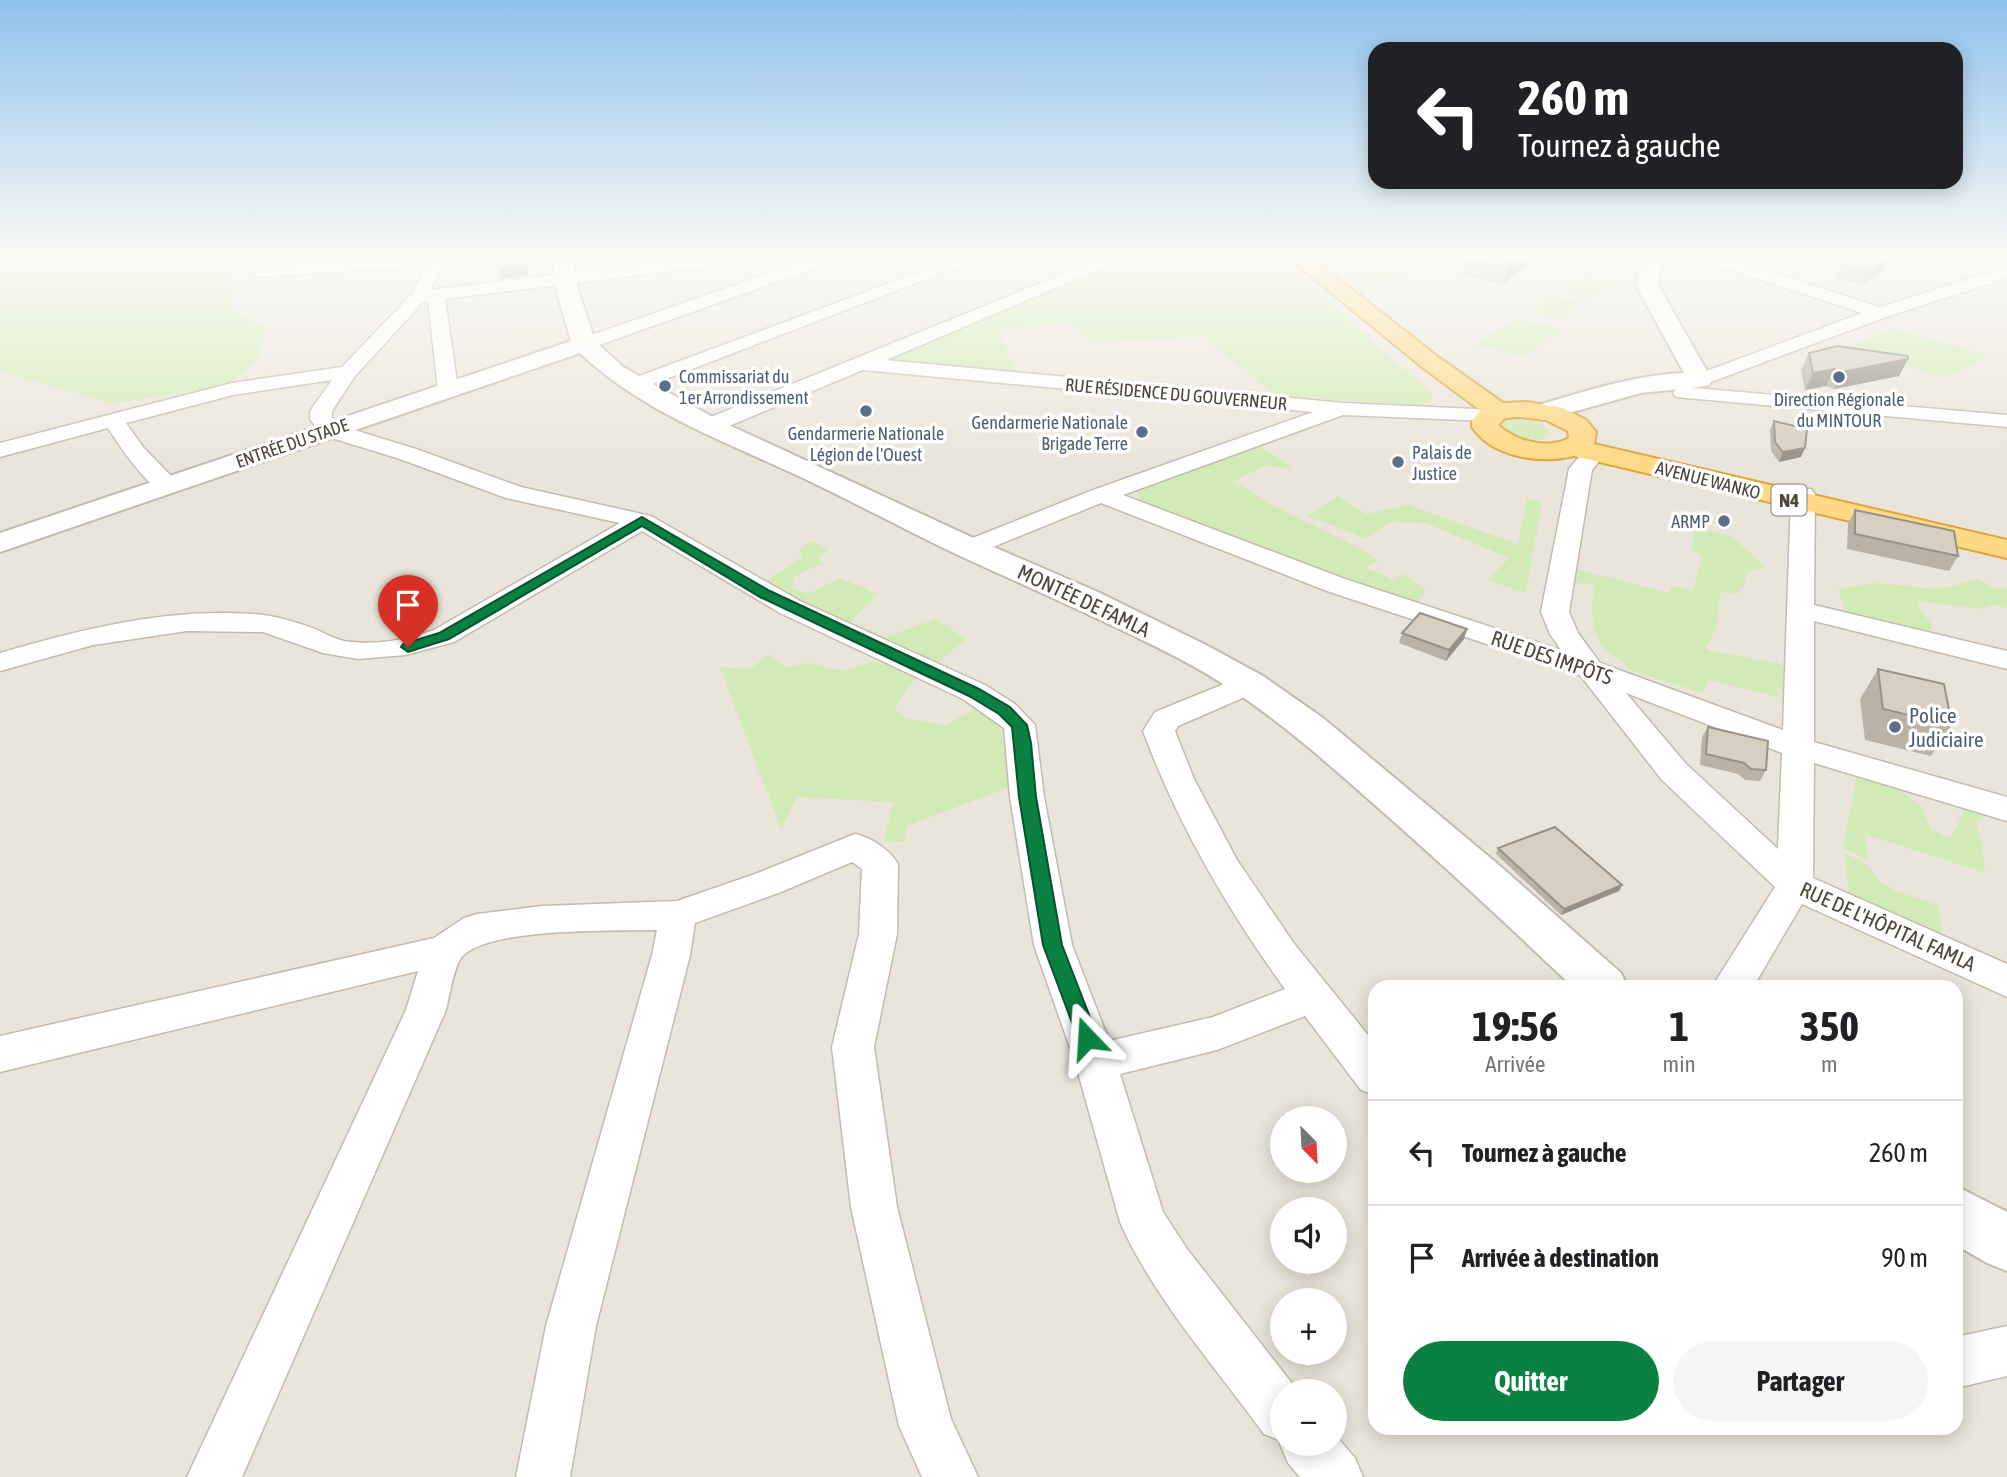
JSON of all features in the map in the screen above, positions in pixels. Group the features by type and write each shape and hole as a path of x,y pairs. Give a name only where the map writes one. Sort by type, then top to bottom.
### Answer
{"highway":[{"path":"1386,327 1430,362 1513,412"},
{"path":"1402,327 1513,412"},
{"path":"1513,412 1565,418 1582,442 1545,450 1507,442 1490,433 1485,427 1485,420 1513,412"},
{"name":"AVENUE WANKO","path":"1582,442 2007,549"},
{"name":"AVENUE WANKO","path":"1802,498 2007,541"}],"street":[{"path":"395,327 348,372 320,415 330,430 408,454 513,493 642,521 765,594 974,692 1004,711 1019,725 1027,797 1053,945 1096,1062 1143,1222 1170,1266 1270,1398"},
{"path":"434,327 447,389"},
{"path":"579,327 584,344 633,327"},
{"path":"633,385 788,327"},
{"path":"709,426 953,327"},
{"path":"1666,327 1692,386"},
{"path":"1582,442 1692,386 1844,327"},
{"name":"MONTÉE DE FAMLA","path":"584,344 607,366 633,385 709,426 812,472 969,548 1096,604 1250,684 1310,727 1485,877 1596,980"},
{"name":"ENTRÉE DU STADE","path":"0,543 584,344"},
{"name":"RUE RÉSIDENCE DU GOUVERNEUR","path":"864,364 1345,409 1513,412"},
{"path":"0,450 244,386 348,372"},
{"path":"1513,412 1669,379 1692,386 2007,421"},
{"path":"969,548 1101,495 1345,409"},
{"path":"112,419 135,452 168,485"},
{"name":"RUE DE L'HÔPITAL FAMLA","path":"1582,442 1581,469 1555,612 1564,634 1590,669 1674,772 1795,885 2007,981"},
{"name":"RUE DES IMPÔTS","path":"1101,495 1336,586 1590,669 1799,748 2007,809"},
{"path":"1736,980 1795,885 1802,498"},
{"path":"0,662 130,627 212,621 275,624 336,648 408,647 444,636 642,521"},
{"path":"1802,610 2007,660"},
{"path":"1250,684 1166,719 1159,731 1212,852 1311,996 1368,1067"},
{"path":"0,1054 444,950 477,928 542,920 678,915 768,883 855,846 880,864 878,934 853,1047 874,1207 926,1426 951,1477"},
{"path":"543,1477 570,1326 671,955 678,915"},
{"path":"214,1477 426,1010 444,950"},
{"path":"1096,1062 1217,1033 1311,996"},
{"path":"1963,1217 2007,1243"},
{"path":"1963,1361 2007,1351"},
{"path":"1318,1456 1336,1477"}],"shaded area":[{"path":"0,327 2007,327 2007,1477 0,1477"}],"green space":[{"path":"0,327 266,327 257,361 230,383 113,404 0,371"},
{"path":"962,327 1033,327 998,331 1017,373 882,360"},
{"path":"1072,327 1357,327 1430,392 1433,398 1423,405 1276,396 1205,337 1090,343"},
{"path":"1504,327 1551,327 1562,330 1521,357 1476,344"},
{"path":"1893,328 1988,356 1944,378 1848,348"},
{"path":"1506,419 1535,421 1549,429 1550,434 1538,441 1524,440 1499,426"},
{"path":"1256,443 1293,468 1264,466 1232,482 1249,489 1262,500 1363,550 1378,561 1366,568 1394,580 1404,574 1426,591 1417,602 1240,541 1139,499 1137,490"},
{"path":"1338,496 1366,514 1408,505 1518,544 1527,498 1542,502 1526,593 1488,580 1509,558 1426,523 1393,522 1365,538 1307,516"},
{"path":"1695,528 1730,535 1766,567 1747,572 1743,587 1736,594 1721,591 1716,628 1705,650 1782,664 1792,691 1775,688 1782,698 1709,680 1702,693 1630,670 1605,649 1595,632 1592,605 1595,585 1562,581 1566,562 1588,573 1663,592 1669,593 1672,586 1693,590 1702,557 1692,550"},
{"path":"811,541 827,550 818,558 823,563 794,577 792,589 808,594 841,578 877,594 850,622 886,637 936,619 966,639 937,663 767,589 766,581 802,557 800,550"},
{"path":"1979,578 1990,587 2007,589 2007,608 1991,604 1980,609 1918,601 1933,627 1924,635 1848,619 1838,589 1876,583 1935,589"},
{"path":"769,654 786,667 808,663 844,671 874,661 922,673 908,687 894,709 907,719 946,725 985,703 996,713 1014,785 907,826 904,841 884,842 893,802 797,797 781,829 720,667 750,669"},
{"path":"1857,775 1891,785 1921,806 1931,830 1951,838 1967,805 1981,810 1983,816 1976,823 1982,843 1985,873 1865,834 1868,860 1843,848"},
{"path":"1845,853 1865,863 1880,881 1895,891 1938,905 1943,938 1850,901"}],"building":[{"path":"1837,346 1908,356 1908,359 1842,372 1834,369 1813,373 1809,353"},
{"path":"1774,421 1807,429 1805,448 1783,452 1775,442"},
{"path":"1855,510 1954,531 1958,556 1855,534"},
{"path":"1420,613 1467,629 1449,650 1402,633"},
{"path":"1878,669 1944,684 1952,725 1883,709"},
{"path":"1708,727 1768,741 1766,770 1751,769 1744,763 1706,754"},
{"path":"1555,827 1622,885 1564,909 1498,848"}],"place":[{"name":"Direction Régionale du MINTOUR","path":"1839,377"},
{"name":"Commissariat du 1er Arrondissement","path":"665,386"},
{"name":"Gendarmerie Nationale Légion de l'Ouest","path":"866,411"},
{"name":"Gendarmerie Nationale Brigade Terre","path":"1142,432"},
{"name":"Palais de Justice","path":"1398,462"},
{"name":"ARMP","path":"1724,521"},
{"name":"Police Judiciaire","path":"1895,727"}],"route":[{"path":"408,647 429,643 444,636 642,521 765,594 974,692 1004,711 1019,725 1027,797 1053,945 1087,1038"}]}
